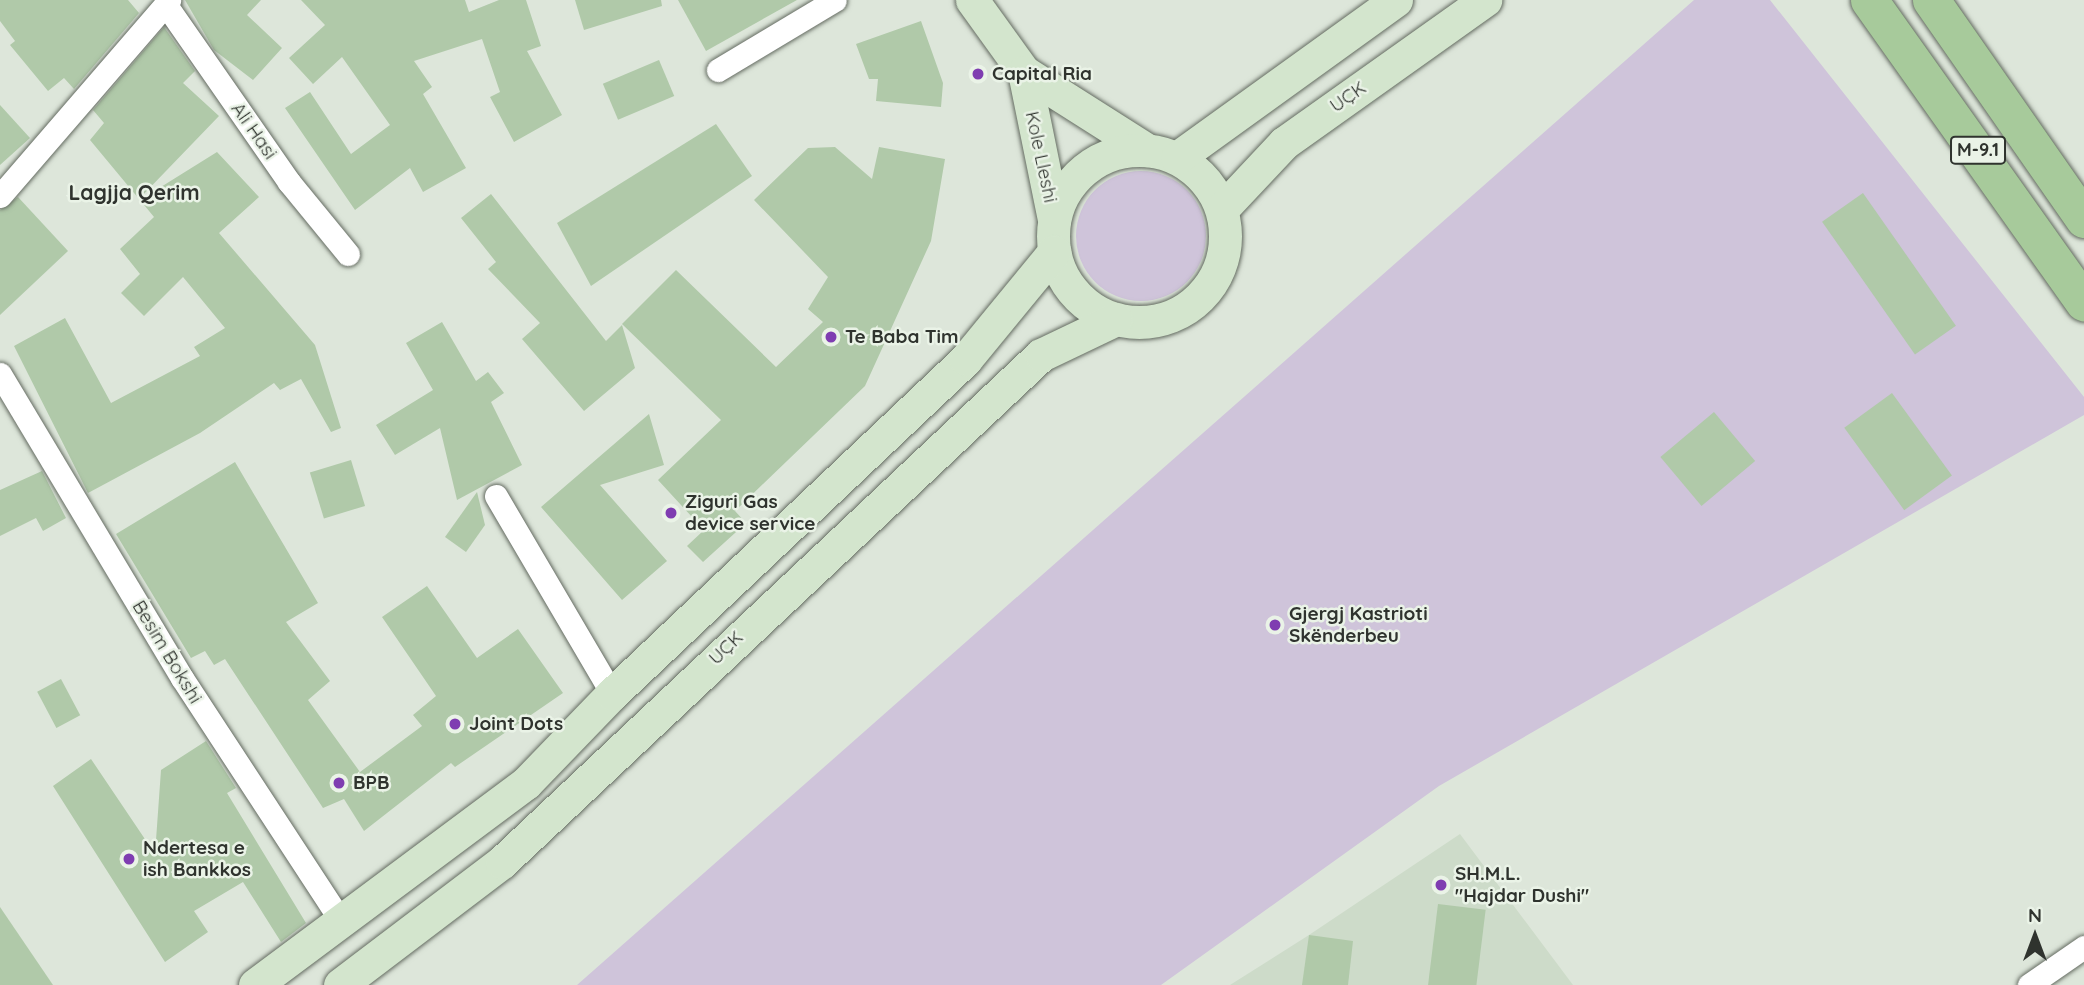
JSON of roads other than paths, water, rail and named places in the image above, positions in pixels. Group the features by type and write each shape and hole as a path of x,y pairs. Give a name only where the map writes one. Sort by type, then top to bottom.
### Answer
{"main road":[{"name":"M-9.1","path":"1869,0 2084,302"},
{"name":"M-9.1","path":"1931,0 2084,219"}],"street":[{"path":"718,70 835,0"},
{"path":"972,0 1024,72"},
{"path":"1162,154 1396,0"},
{"name":"UÇK","path":"1054,236 1080,297 1116,319 1148,321 1179,312 1204,293 1220,266 1223,208 1284,143 1485,0"},
{"name":"Ali Hasi","path":"0,196 168,2 289,182 348,254"},
{"name":"Kole Lleshi","path":"1024,72 1162,154"},
{"name":"Kole Lleshi","path":"1024,72 1054,236"},
{"path":"255,985 343,924 526,783 612,694 967,359 1054,236 1065,191 1087,167 1115,153 1162,154 1203,177 1223,208"},
{"name":"UÇK","path":"346,983 502,862 1041,355 1116,319"},
{"name":"Besim Bokshi","path":"0,374 182,678 343,924"},
{"path":"496,496 612,694"},
{"path":"2029,985 2084,947"}],"place":[{"name":"Capital Ria","path":"978,74"},
{"name":"Te Baba Tim","path":"831,337"},
{"name":"Ziguri Gas device service","path":"671,513"},
{"name":"Gjergj Kastrioti Skënderbeu","path":"1275,625"},
{"name":"Joint Dots","path":"455,724"},
{"name":"BPB","path":"339,783"},
{"name":"Ndertesa e ish Bankkos","path":"129,859"},
{"name":"SH.M.L. \"Hajdar Dushi\"","path":"1441,885"}],"district":[{"name":"Lagjja Qerim","path":"134,192"}]}
